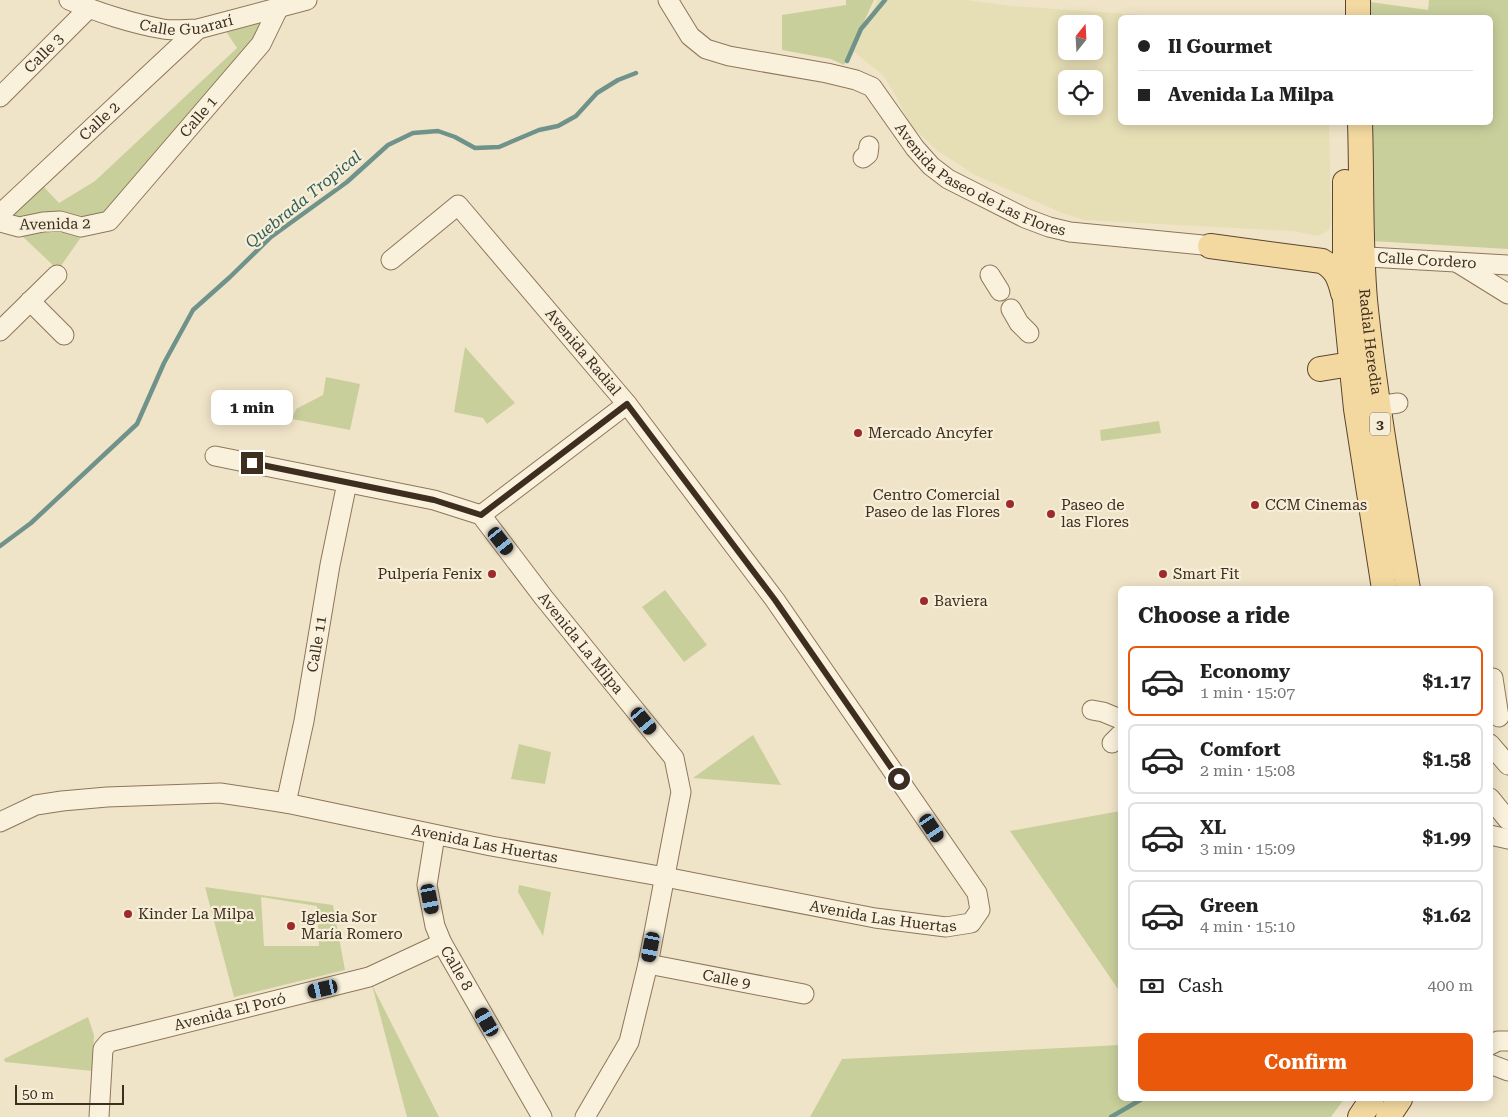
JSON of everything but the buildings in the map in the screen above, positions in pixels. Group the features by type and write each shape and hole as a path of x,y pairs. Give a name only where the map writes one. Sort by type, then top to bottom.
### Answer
{"main road":[{"path":"1344,0 1344,15"},
{"path":"1358,0 1358,15"},
{"name":"Radial Heredia","path":"1344,125 1354,256 1387,404 1391,585"},
{"name":"Radial Heredia","path":"1360,125 1354,256 1345,300 1357,365 1356,409 1391,585"},
{"path":"1210,246 1322,261 1338,273 1345,300 1338,316 1339,350 1334,362 1320,369 1357,365 1354,265 1352,260 1354,256"},
{"path":"1360,1117 1371,1101"},
{"path":"1388,1117 1399,1101"},
{"path":"1399,1117 1403,1101"}],"street":[{"name":"Calle Guararí","path":"69,0 88,8 164,30 198,29 307,0"},
{"name":"Avenida Paseo de Las Flores","path":"668,0 690,36 706,48 729,56 827,73 856,80 872,87 915,148 931,166 948,179 1025,218 1049,227 1070,232 1210,246 1354,256"},
{"name":"Calle 3","path":"0,97 88,8"},
{"name":"Calle 1","path":"109,221 261,44 278,8"},
{"name":"Calle 2","path":"0,214 198,29"},
{"name":"Avenida Radial","path":"391,260 458,205 627,404 775,600 978,893 980,910 971,923"},
{"name":"Avenida 2","path":"0,222 19,227 60,221 81,227 109,221"},
{"name":"Calle Cordero","path":"1354,256 1508,265"},
{"path":"1457,262 1508,294"},
{"path":"0,331 58,275"},
{"path":"30,301 64,335"},
{"path":"1011,309 1019,323 1029,333"},
{"path":"215,456 434,500 481,515 627,404"},
{"name":"Calle 11","path":"286,803 304,721 330,565 347,483"},
{"name":"Avenida La Milpa","path":"481,515 544,598 674,758 681,792 648,964 629,1042 585,1117"},
{"path":"1493,686 1499,719"},
{"path":"1092,710 1118,718"},
{"path":"1493,748 1508,765"},
{"name":"Avenida Las Huertas","path":"0,822 36,805 107,797 220,793 286,803 575,862 666,877 876,918 946,927 971,923"},
{"path":"1493,802 1508,820"},
{"name":"Calle 8","path":"435,834 427,885 435,926 442,943 542,1117"},
{"path":"1493,836 1508,839"},
{"name":"Avenida El Poró","path":"99,1117 103,1048 109,1042 369,977 442,943"},
{"name":"Calle 9","path":"648,964 804,994"},
{"path":"1493,1044 1498,1041 1508,1041"},
{"path":"1493,1065 1508,1071"}],"shaded area":[{"path":"877,0 966,0 1012,6 1141,15 1118,15 1118,125 1329,125 1331,223 1329,230 1318,236 1293,231 1084,220 1060,212 975,175 938,151 910,125 884,76 854,52"}],"green space":[{"path":"846,0 874,0 844,65 831,59 782,50 782,15 846,5"},
{"path":"1429,0 1508,0 1508,249 1372,241 1371,125 1493,125 1493,15 1370,15 1370,2 1428,10"},
{"path":"266,18 259,42 108,215 82,222 21,222 7,216 42,185 59,203 95,181 237,48 225,30"},
{"path":"43,225 84,233 58,270 19,233"},
{"path":"465,347 515,403 487,424 483,418 454,412"},
{"path":"326,377 360,384 350,430 292,419 296,409 323,395"},
{"path":"1159,421 1161,433 1101,441 1100,430"},
{"path":"665,590 707,645 684,662 642,607"},
{"path":"753,735 781,785 693,778"},
{"path":"519,744 551,752 545,784 511,779"},
{"path":"1118,811 1118,989 1010,831"},
{"path":"519,885 551,892 543,936 518,892"},
{"path":"205,887 333,905 345,970 234,997","holes":["261,897 317,906 319,946 264,946"]},
{"path":"372,985 439,1117 407,1117"},
{"path":"88,1017 94,1035 92,1071 5,1062 4,1059"},
{"path":"1118,1045 1118,1101 1343,1101 1331,1117 810,1117 842,1059"}],"waterway":[{"name":"Quebrada Tropical","path":"847,61 861,29 885,0"},
{"name":"Quebrada Tropical","path":"0,546 31,523 137,424 164,363 193,310 271,237 347,182 388,145 413,133 438,131 455,137 475,148 499,147 539,130 558,126 576,116 597,93 618,80 636,73"},
{"path":"1111,1117 1139,1101"}],"place":[{"name":"Mercado Ancyfer","path":"858,433"},
{"name":"Centro Comercial Paseo de las Flores","path":"1010,504"},
{"name":"CCM Cinemas","path":"1255,505"},
{"name":"Paseo de las Flores","path":"1051,514"},
{"name":"Pulpería Fenix","path":"492,574"},
{"name":"Smart Fit","path":"1163,574"},
{"name":"Baviera","path":"924,601"},
{"name":"Kinder La Milpa","path":"128,914"},
{"name":"Iglesia Sor María Romero","path":"291,926"}],"route":[{"path":"252,463 434,500 481,515 627,404 775,600 899,779"}]}
